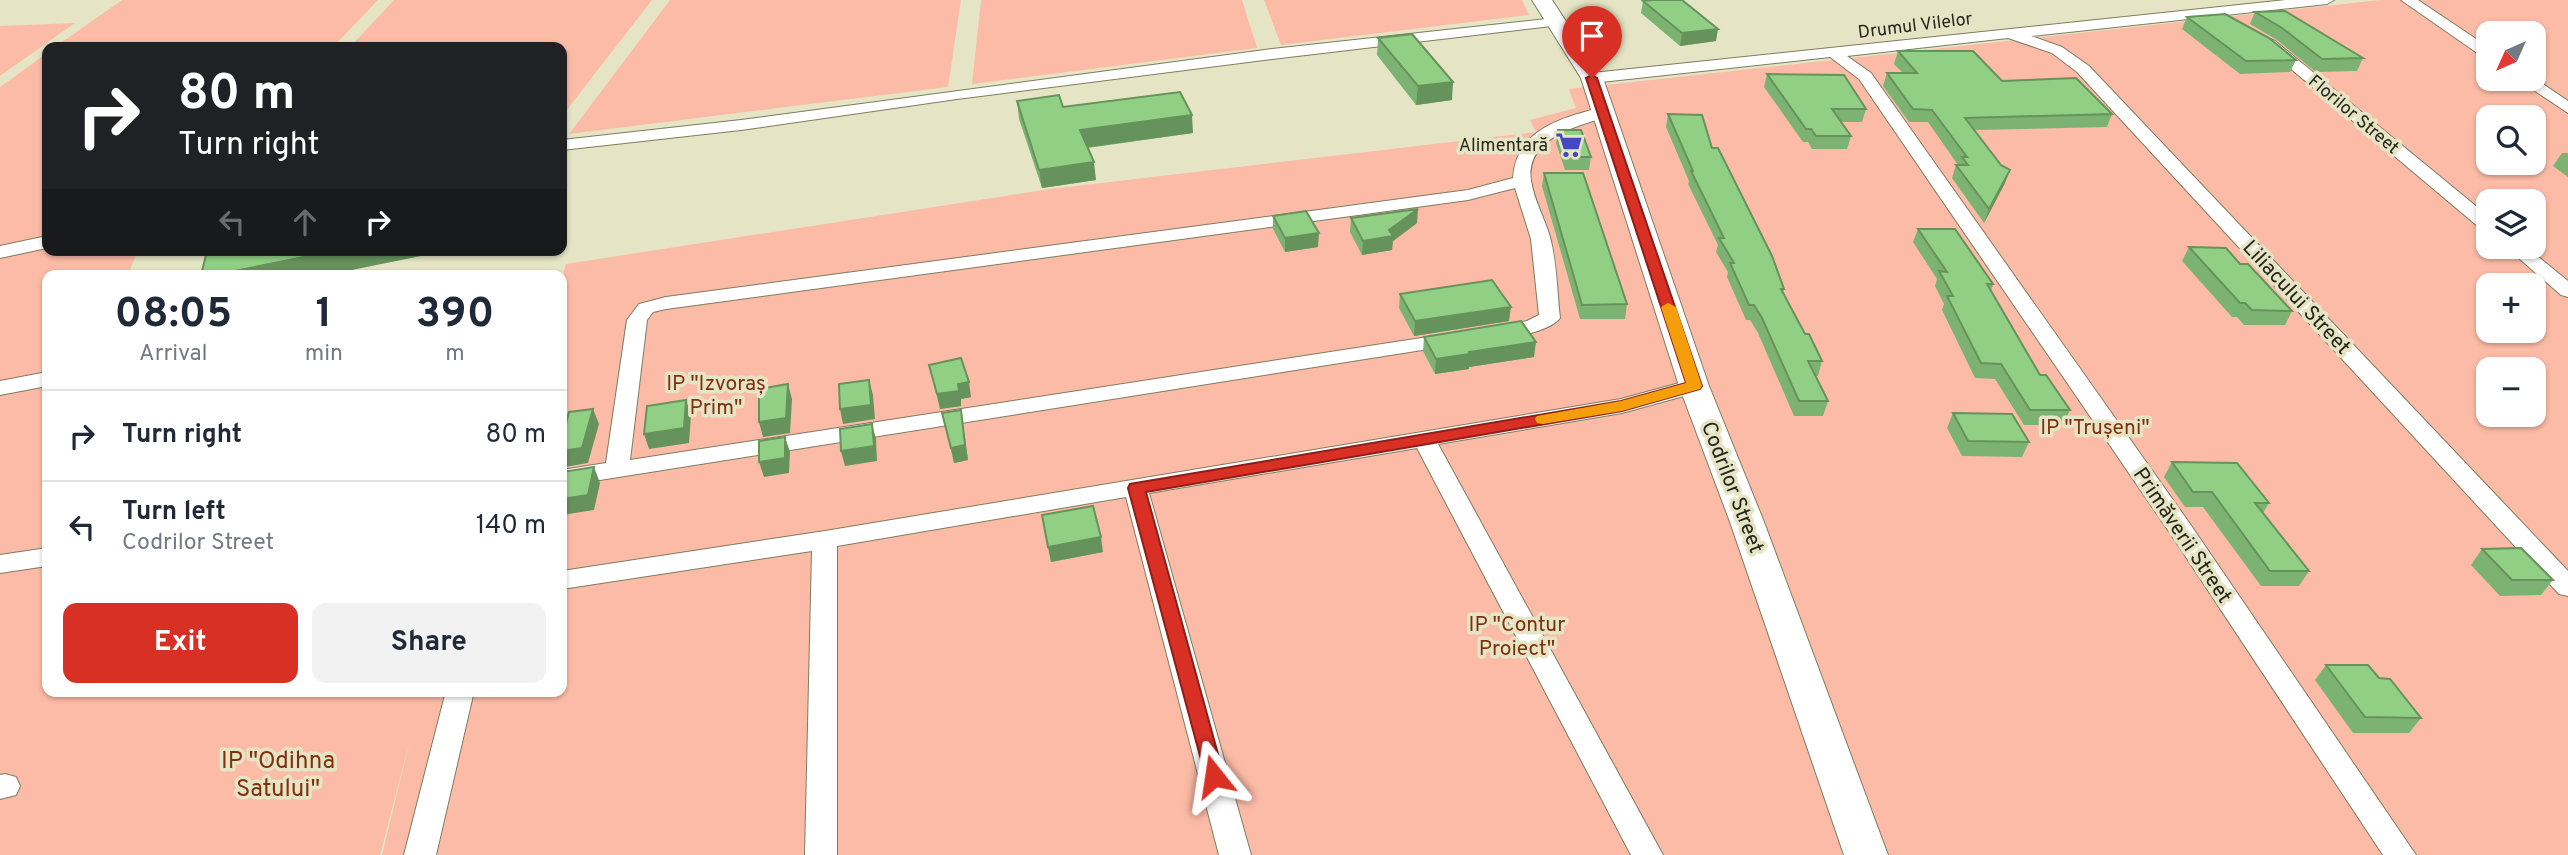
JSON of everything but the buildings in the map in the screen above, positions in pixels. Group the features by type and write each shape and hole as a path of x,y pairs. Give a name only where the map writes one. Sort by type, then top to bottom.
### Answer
{"street":[{"name":"Codrilor Street","path":"1542,0 1592,78 1694,386 1747,522 1866,855"},
{"name":"Drumul Vilelor","path":"1592,78 2327,0"},
{"path":"2407,0 2476,46"},
{"path":"2213,12 2237,25"},
{"path":"567,144 741,125 1272,54 1555,22"},
{"name":"Liliacului Street","path":"2007,33 2057,50 2082,69 2568,587"},
{"name":"Florilor Street","path":"2260,38 2476,215"},
{"name":"Primăverii Street","path":"1834,53 1865,76 2181,530 2400,855"},
{"path":"2543,91 2568,108"},
{"path":"567,477 1532,326 1550,318 1550,303 1541,239 1522,181 1523,160 1527,151 1542,137 1562,125 1604,111"},
{"path":"617,469 637,320 646,308 666,303 1468,195 1522,181"},
{"path":"0,252 42,243"},
{"path":"2530,259 2568,290"},
{"path":"0,388 42,380"},
{"path":"567,579 825,540 1622,406 1694,386"},
{"path":"1424,439 1647,855"},
{"path":"1136,488 1235,855"},
{"path":"821,855 825,540"},
{"path":"0,564 42,558"},
{"path":"421,855 459,697"}],"green space":[{"path":"122,0 378,0 338,42 62,42"},
{"path":"394,0 652,0 567,110 567,42 355,42"},
{"path":"670,0 961,0 948,87 569,134"},
{"path":"981,0 1242,0 1257,48 972,84"},
{"path":"1264,0 1522,0 1529,15 1281,45"},
{"path":"2380,0 2568,0 2568,855 382,855 410,740 380,855 0,855 0,87 42,57 42,256 136,256 130,270 42,270 42,697 567,697 566,264 1050,189 1536,132 1530,120 1576,108 1569,89"},
{"path":"75,23 48,42 42,42 42,46 0,76 0,26"}],"slow traffic":[{"path":"1543,419 1622,406 1694,386 1668,307"}],"place":[{"name":"Alimentară","path":"1569,145"}],"route":[{"path":"1214,776 1136,488 1622,406 1694,386 1592,78"}],"park label":[{"name":"IP \"Izvoraș Prim\"","path":"716,395"},
{"name":"IP \"Trușeni\"","path":"2095,427"},
{"name":"IP \"Contur Proiect\"","path":"1517,636"},
{"name":"IP \"Odihna Satului\"","path":"278,774"}]}
